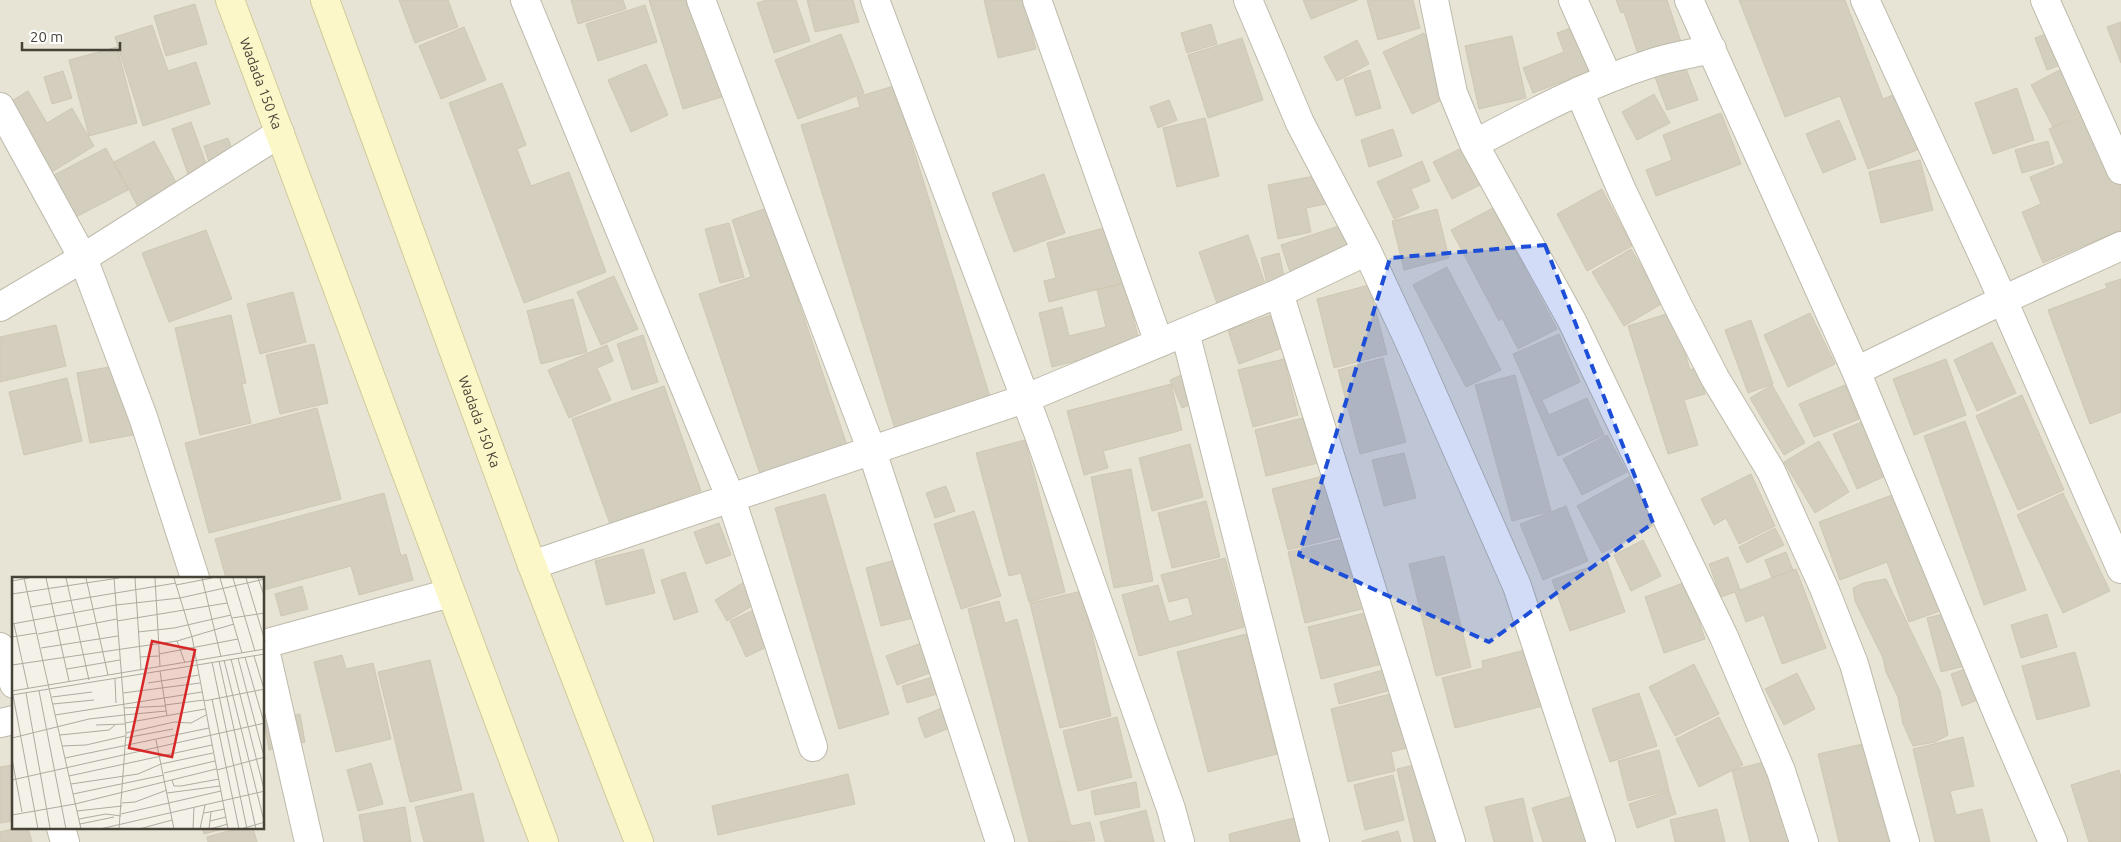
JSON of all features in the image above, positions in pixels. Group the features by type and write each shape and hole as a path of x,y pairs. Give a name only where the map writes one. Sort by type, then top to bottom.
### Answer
{"street":[{"name":"Wadada 150 Ka","path":"230,0 544,842"},
{"name":"Wadada 150 Ka","path":"325,0 532,564 639,842"},
{"path":"525,0 731,499 813,747"},
{"path":"701,0 872,451 1000,842"},
{"path":"874,0 1024,399 1171,809 1180,842"},
{"path":"1037,0 1159,344"},
{"path":"1248,0 1300,123 1367,251 1409,341 1517,586 1601,842"},
{"path":"1573,0 1608,78"},
{"path":"1689,0 1856,371 2053,842"},
{"path":"1865,0 2003,300 2121,570"},
{"path":"2045,0 2121,170"},
{"path":"1436,1 1452,94 1474,144 1572,322 1720,628 1781,771 1804,842"},
{"path":"1474,144 1608,78 1651,64 1712,49"},
{"path":"1579,91 1623,193 1678,306 1715,378 1771,471 1824,588 1854,664 1905,842"},
{"path":"0,107 83,258 144,417 195,577"},
{"path":"0,307 83,258 280,133"},
{"path":"1856,371 2003,300 2121,246"},
{"path":"532,564 731,499 1024,399 1279,293 1367,251"},
{"path":"1279,293 1451,842"},
{"path":"1185,332 1315,842"},
{"path":"265,644 450,593"},
{"path":"0,647 12,679"},
{"path":"265,648 309,842"}],"highlighted area":[{"path":"1545,245 1653,523 1489,642 1299,555 1390,258"}],"shaded area":[{"path":"0,0 2121,0 2121,842 0,842"}],"building":[{"path":"399,0 448,0 458,27 415,43"},
{"path":"571,0 623,0 626,9 578,24"},
{"path":"649,0 695,0 725,96 683,109"},
{"path":"767,0 796,0 810,41 774,53 757,3"},
{"path":"807,0 853,0 859,22 815,32"},
{"path":"984,0 1024,0 1036,49 998,58"},
{"path":"1303,0 1358,0 1311,19"},
{"path":"1367,0 1413,0 1420,28 1378,40"},
{"path":"1616,0 1667,0 1682,45 1640,60 1624,12 1621,13"},
{"path":"1739,0 1845,0 1883,99 1908,89 1930,145 1868,169 1840,96 1785,117"},
{"path":"195,4 207,44 166,56 154,16"},
{"path":"645,5 657,42 598,61 586,24"},
{"path":"2121,22 2121,63 2107,27"},
{"path":"1211,24 1217,44 1187,53 1181,33"},
{"path":"152,25 168,71 196,62 210,104 143,126 115,37"},
{"path":"1576,26 1593,70 1533,93 1523,68 1564,52 1557,33"},
{"path":"464,27 486,80 441,99 419,46"},
{"path":"2056,30 2068,62 2047,70 2035,38"},
{"path":"1424,33 1452,95 1412,114 1383,52"},
{"path":"841,34 864,93 798,119 775,60"},
{"path":"1512,36 1526,98 1479,109 1465,46"},
{"path":"1242,38 1263,100 1208,118 1188,55"},
{"path":"1357,40 1369,64 1337,81 1324,57"},
{"path":"117,47 137,123 89,136 69,60"},
{"path":"646,64 668,115 631,132 608,80"},
{"path":"2071,64 2093,107 2053,127 2031,85"},
{"path":"1685,66 1698,100 1667,110 1655,77"},
{"path":"1370,70 1381,108 1356,116 1344,79"},
{"path":"63,71 72,98 52,104 44,77"},
{"path":"502,83 526,145 517,149 531,186 569,172 606,272 524,303 449,103"},
{"path":"894,86 991,400 895,429 801,125 860,107 857,97"},
{"path":"2017,88 2034,140 1993,154 1975,103"},
{"path":"28,91 47,123 72,108 94,146 52,172 10,102"},
{"path":"1654,94 1670,123 1637,140 1622,112"},
{"path":"1169,100 1177,120 1158,128 1150,107"},
{"path":"2093,110 2121,176 2121,230 2043,263 2022,212 2041,204 2030,177 2064,163 2049,129"},
{"path":"1721,113 1741,164 1656,196 1646,170 1672,160 1663,135"},
{"path":"1205,118 1219,176 1177,187 1163,128"},
{"path":"1839,120 1856,159 1823,173 1806,134"},
{"path":"191,122 208,169 189,177 172,129"},
{"path":"1393,129 1402,156 1369,167 1361,140"},
{"path":"228,138 237,164 212,172 204,146"},
{"path":"154,141 178,186 138,207 114,162"},
{"path":"1476,141 1494,178 1452,199 1433,162"},
{"path":"2048,141 2054,164 2022,173 2015,150"},
{"path":"106,148 128,190 76,217 54,175"},
{"path":"1920,160 1933,210 1881,223 1869,172"},
{"path":"1422,161 1430,181 1411,189 1419,208 1394,219 1377,182"},
{"path":"1330,173 1336,202 1306,208 1311,232 1278,239 1268,185"},
{"path":"1044,174 1065,233 1014,252 992,193"},
{"path":"1602,189 1632,246 1587,271 1557,214"},
{"path":"767,208 847,445 760,474 699,294 751,277 732,220"},
{"path":"1493,208 1557,329 1518,349 1502,318 1499,321 1451,230"},
{"path":"1437,209 1449,258 1404,270 1392,221"},
{"path":"729,223 744,277 720,283 705,229"},
{"path":"1342,225 1354,261 1293,281 1281,245"},
{"path":"1108,227 1122,283 1049,302 1044,281 1056,278 1047,243"},
{"path":"206,230 232,299 169,322 142,253"},
{"path":"1248,235 1268,292 1219,309 1199,252"},
{"path":"1631,249 1663,303 1624,326 1592,272"},
{"path":"1279,253 1285,280 1267,284 1261,258"},
{"path":"1447,267 1501,370 1466,387 1413,285"},
{"path":"614,276 638,329 601,345 577,292"},
{"path":"2121,279 2121,412 2090,424 2048,310 2107,288 2105,284"},
{"path":"1125,283 1140,345 1052,367 1039,313 1062,307 1069,336 1106,327 1097,290"},
{"path":"1369,285 1387,354 1334,368 1317,299"},
{"path":"293,292 306,342 260,354 247,304"},
{"path":"573,299 587,352 541,364 527,311"},
{"path":"1285,310 1296,343 1239,364 1228,330"},
{"path":"1673,312 1690,370 1697,367 1705,394 1684,400 1698,445 1668,454 1628,326"},
{"path":"1810,313 1835,364 1788,387 1764,335"},
{"path":"231,315 246,383 242,384 251,423 200,435 175,328"},
{"path":"1751,320 1773,384 1748,393 1725,330"},
{"path":"56,325 66,366 0,382 0,337"},
{"path":"1559,334 1580,382 1542,400 1549,415 1587,398 1604,435 1558,456 1513,354"},
{"path":"643,335 658,382 632,390 617,344"},
{"path":"1992,342 2016,393 1977,411 1954,360"},
{"path":"314,344 328,403 280,414 266,355"},
{"path":"607,345 613,361 597,368 611,400 569,418 548,370"},
{"path":"1383,358 1406,442 1360,454 1338,370"},
{"path":"1284,359 1298,415 1253,427 1238,370"},
{"path":"1946,359 1966,415 1914,435 1893,379"},
{"path":"125,364 138,434 90,443 77,373"},
{"path":"1190,371 1202,400 1182,408 1170,380"},
{"path":"1515,375 1551,511 1512,521 1475,385"},
{"path":"67,378 82,441 24,455 9,392"},
{"path":"1171,384 1182,430 1103,451 1108,468 1084,475 1067,411"},
{"path":"1772,385 1805,443 1784,455 1750,398"},
{"path":"1845,385 1859,419 1814,437 1799,404"},
{"path":"664,386 701,491 610,524 572,419"},
{"path":"2022,395 2064,490 2018,510 1976,416"},
{"path":"317,408 341,499 209,533 185,443"},
{"path":"1314,415 1326,461 1266,476 1255,430"},
{"path":"1871,418 1894,472 1857,489 1833,434"},
{"path":"1965,421 2026,590 1984,605 1924,436"},
{"path":"1607,435 1627,472 1582,495 1563,459"},
{"path":"1025,440 1065,592 1029,602 1021,573 1009,576 976,453"},
{"path":"1819,441 1849,492 1815,513 1784,462"},
{"path":"1190,444 1203,497 1152,511 1139,458"},
{"path":"1404,453 1416,498 1384,506 1372,460"},
{"path":"1131,469 1153,581 1114,588 1091,477"},
{"path":"1331,474 1346,535 1288,550 1272,489"},
{"path":"1751,474 1775,526 1739,544 1726,518 1714,525 1701,499"},
{"path":"1631,476 1656,524 1602,553 1577,506"},
{"path":"946,486 955,511 935,518 926,493"},
{"path":"1911,488 1954,606 1909,622 1887,562 1840,580 1819,522"},
{"path":"384,493 401,556 406,554 413,580 359,595 351,566 265,590 265,577 226,577 215,539"},
{"path":"2063,493 2110,591 2063,613 2017,515"},
{"path":"825,494 889,714 839,729 775,508"},
{"path":"1206,501 1220,557 1172,568 1158,513"},
{"path":"1566,506 1588,561 1543,580 1520,524"},
{"path":"974,511 1001,596 961,609 934,524"},
{"path":"719,523 731,555 706,564 694,532"},
{"path":"1775,528 1784,545 1747,563 1739,547"},
{"path":"1357,536 1374,606 1305,623 1288,552"},
{"path":"1643,540 1661,576 1631,591 1614,555"},
{"path":"643,549 655,593 606,605 595,561"},
{"path":"1786,552 1793,570 1772,578 1765,560"},
{"path":"1444,556 1471,667 1436,676 1409,564"},
{"path":"1728,557 1740,590 1796,569 1826,648 1782,664 1764,615 1746,622 1735,592 1721,597 1709,564"},
{"path":"902,558 917,617 881,626 866,568"},
{"path":"1225,558 1244,627 1139,656 1122,595 1158,585 1169,622 1193,615 1188,597 1169,602 1161,575"},
{"path":"1607,561 1625,612 1570,631 1552,580"},
{"path":"685,572 698,612 674,620 661,580"},
{"path":"749,579 762,600 727,621 715,600"},
{"path":"1886,579 1940,691 1948,735 1935,742 1913,746 1903,724 1898,697 1886,672 1883,658 1855,601 1853,588 1863,583"},
{"path":"1686,582 1705,639 1664,653 1645,597"},
{"path":"302,586 308,609 281,616 275,594"},
{"path":"1082,591 1111,716 1060,728 1030,603"},
{"path":"999,601 1005,623 1017,619 1071,826 1090,822 1095,841 1029,842 968,609"},
{"path":"764,605 781,640 746,657 730,621"},
{"path":"1970,607 1984,661 1941,672 1927,618"},
{"path":"1373,611 1386,663 1321,679 1308,627"},
{"path":"2047,614 2057,647 2021,658 2011,625"},
{"path":"1246,634 1277,754 1208,772 1177,652"},
{"path":"924,642 935,671 897,685 886,656"},
{"path":"1529,649 1543,706 1455,728 1442,678 1483,668 1482,661"},
{"path":"2075,652 2090,706 2037,720 2022,666"},
{"path":"342,655 346,669 373,663 391,739 336,752 314,662"},
{"path":"430,660 462,790 410,802 378,672"},
{"path":"1985,662 1996,693 1962,706 1951,674"},
{"path":"1694,664 1719,714 1675,736 1649,687"},
{"path":"1386,669 1391,690 1339,704 1334,684"},
{"path":"1797,673 1815,709 1784,725 1765,689"},
{"path":"933,677 937,694 907,703 902,686"},
{"path":"1402,691 1414,746 1391,752 1395,771 1348,782 1331,709"},
{"path":"1639,693 1657,746 1610,762 1592,709"},
{"path":"951,704 959,724 925,738 918,718"},
{"path":"300,714 305,742 269,750 265,721"},
{"path":"1117,717 1132,777 1078,791 1063,731"},
{"path":"1719,717 1743,765 1699,787 1676,739"},
{"path":"1963,737 1974,786 1950,791 1956,815 1982,809 1990,842 1935,842 1913,749"},
{"path":"1872,742 1896,842 1839,842 1818,754"},
{"path":"1659,750 1669,790 1628,801 1618,761"},
{"path":"1780,758 1800,839 1789,842 1750,842 1732,770"},
{"path":"1437,760 1456,842 1414,842 1397,769"},
{"path":"371,763 383,804 358,811 347,770"},
{"path":"12,765 12,821 0,823 0,767"},
{"path":"2119,770 2121,777 2121,842 2089,842 2071,785"},
{"path":"848,774 855,804 718,835 712,806"},
{"path":"1393,775 1404,820 1365,830 1354,785"},
{"path":"1136,782 1140,807 1095,815 1091,791"},
{"path":"1669,791 1676,814 1637,828 1629,804"},
{"path":"1586,792 1593,842 1543,842 1532,808"},
{"path":"473,793 484,842 424,842 415,807"},
{"path":"1523,798 1533,842 1494,842 1485,807"},
{"path":"405,807 411,842 364,842 359,815"},
{"path":"1717,809 1725,842 1675,842 1670,820"},
{"path":"1146,810 1154,842 1105,842 1100,822"},
{"path":"1294,818 1300,842 1230,842 1229,834"},
{"path":"12,829 29,830 32,842 0,842 0,832"},
{"path":"203,830 219,830 204,834"},
{"path":"232,830 254,830 257,842 208,842 207,837"},
{"path":"1398,831 1401,842 1362,842 1362,841"}]}
